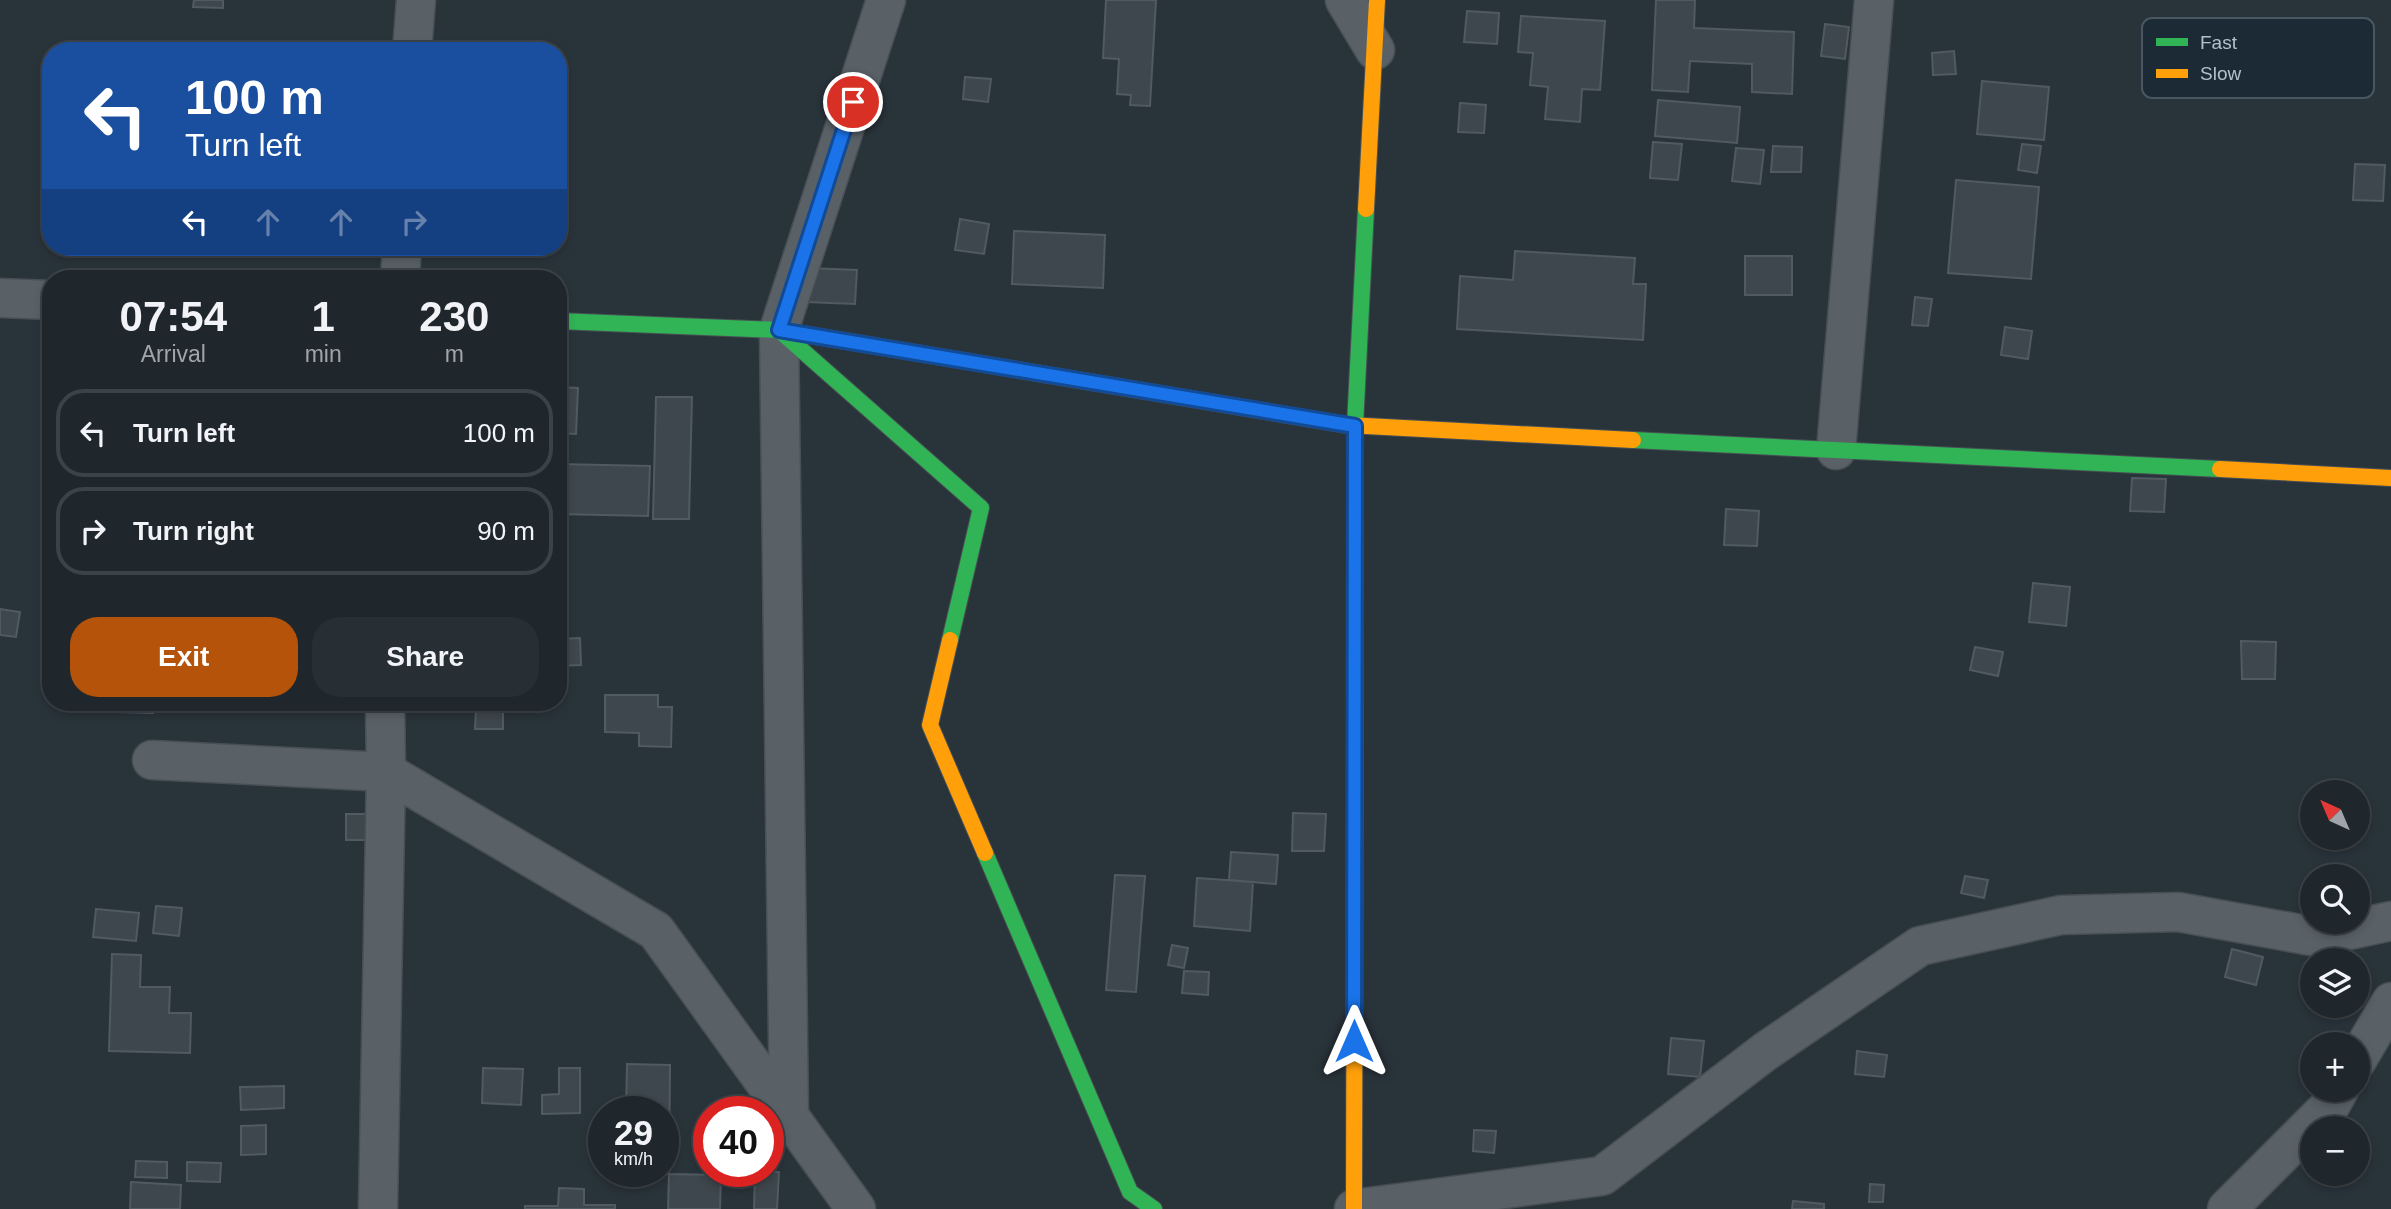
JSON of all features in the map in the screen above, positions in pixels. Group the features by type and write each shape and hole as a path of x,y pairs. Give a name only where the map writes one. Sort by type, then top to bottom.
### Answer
{"street":[{"path":"413,42 416,0"},
{"path":"789,1116 779,330 886,0"},
{"path":"1345,0 1375,50"},
{"path":"1377,0 1355,426 1354,1209 1602,1176 1766,1052 1920,946 2062,915 2178,912 2317,937 2391,921"},
{"path":"1836,450 1874,0"},
{"path":"0,298 42,300"},
{"path":"567,321 779,330 1355,426 2391,478"},
{"path":"779,330 981,508 930,725 1130,1192 1154,1209"},
{"path":"378,1209 385,711"},
{"path":"152,760 386,772 656,931 856,1209"},
{"path":"2370,1038 2391,1002"},
{"path":"2227,1209 2332,1102"}],"building":[{"path":"194,0 223,0 223,8 193,7"},
{"path":"1106,0 1156,0 1150,106 1130,105 1131,95 1117,94 1119,59 1103,58"},
{"path":"1656,0 1695,0 1694,28 1794,32 1792,94 1752,92 1752,64 1690,61 1688,92 1652,90"},
{"path":"1467,11 1499,13 1497,44 1464,42"},
{"path":"1521,16 1605,21 1600,90 1582,89 1580,122 1545,119 1548,87 1530,85 1533,53 1518,52"},
{"path":"1825,24 1849,27 1845,59 1821,56"},
{"path":"1954,51 1956,74 1933,75 1932,53"},
{"path":"965,77 991,79 988,102 963,99"},
{"path":"1982,81 2049,87 2044,140 1977,134"},
{"path":"1658,100 1740,107 1737,143 1655,136"},
{"path":"1460,103 1486,105 1484,133 1458,132"},
{"path":"1653,142 1682,144 1678,180 1650,178"},
{"path":"2022,144 2041,146 2037,173 2018,170"},
{"path":"1773,146 1802,147 1801,172 1771,172"},
{"path":"1736,148 1764,150 1760,184 1732,181"},
{"path":"2355,164 2385,165 2383,201 2353,200"},
{"path":"1956,180 2039,187 2031,279 1948,273"},
{"path":"960,219 989,224 984,254 955,250"},
{"path":"1014,231 1105,235 1103,288 1012,284"},
{"path":"1515,251 1635,258 1633,284 1646,284 1643,340 1457,329 1460,276 1513,280"},
{"path":"1745,256 1792,256 1792,295 1745,295"},
{"path":"808,268 857,270 855,304 806,302"},
{"path":"1915,297 1932,299 1928,326 1912,325"},
{"path":"2005,327 2032,331 2028,359 2001,355"},
{"path":"567,387 578,388 576,434 567,434"},
{"path":"656,397 692,397 689,519 653,519"},
{"path":"567,464 650,466 648,516 567,514"},
{"path":"2132,478 2166,479 2164,512 2130,511"},
{"path":"1726,509 1759,511 1757,546 1724,545"},
{"path":"2033,583 2070,587 2066,626 2029,622"},
{"path":"0,609 20,612 16,637 0,635"},
{"path":"580,638 581,665 567,666 567,639"},
{"path":"2241,641 2276,642 2275,679 2242,679"},
{"path":"1975,647 2003,652 1998,676 1970,670"},
{"path":"605,695 658,695 658,707 672,707 671,747 639,746 639,733 605,732"},
{"path":"153,711 153,713 119,712"},
{"path":"476,711 503,711 503,729 475,729"},
{"path":"1293,813 1326,814 1324,851 1292,851"},
{"path":"346,814 367,814 367,840 346,840"},
{"path":"1231,852 1278,855 1276,884 1229,880"},
{"path":"1115,875 1145,876 1136,992 1106,990"},
{"path":"1965,876 1988,880 1984,898 1961,893"},
{"path":"1197,878 1253,882 1250,931 1194,926"},
{"path":"156,906 182,908 179,936 153,933"},
{"path":"96,909 139,913 136,941 93,937"},
{"path":"1172,945 1188,948 1184,968 1168,965"},
{"path":"2232,949 2263,957 2256,985 2225,977"},
{"path":"112,954 141,955 140,987 170,987 169,1013 191,1013 190,1053 109,1051"},
{"path":"1184,971 1209,972 1208,995 1182,993"},
{"path":"1671,1038 1704,1041 1700,1077 1668,1074"},
{"path":"1857,1051 1887,1055 1884,1077 1855,1074"},
{"path":"627,1064 670,1065 670,1096 626,1096"},
{"path":"483,1068 523,1069 521,1105 482,1103"},
{"path":"559,1068 580,1068 580,1113 542,1114 542,1095 559,1094"},
{"path":"284,1086 284,1108 241,1110 240,1087"},
{"path":"266,1125 266,1154 241,1155 241,1126"},
{"path":"1474,1130 1496,1131 1494,1153 1473,1151"},
{"path":"136,1161 167,1162 167,1178 135,1177"},
{"path":"187,1162 221,1163 220,1182 187,1181"},
{"path":"679,1174 693,1174 693,1187 721,1187 720,1209 668,1209 669,1187 679,1187"},
{"path":"131,1182 181,1185 180,1209 130,1209"},
{"path":"1870,1184 1884,1185 1883,1202 1869,1202"},
{"path":"755,1187 778,1187 777,1209 754,1209"},
{"path":"559,1188 584,1189 584,1205 615,1205 615,1209 525,1209 525,1206 558,1206"},
{"path":"1793,1201 1824,1204 1824,1209 1792,1209"}],"traffic: fast":[{"path":"1355,763 1355,426 1366,209"},
{"path":"567,321 779,330 981,508 950,640"},
{"path":"779,330 1347,425"},
{"path":"1633,440 2220,469"},
{"path":"985,853 1130,1192 1154,1209"}],"traffic: slow":[{"path":"1366,209 1377,0"},
{"path":"1347,425 1633,440"},
{"path":"2220,469 2391,478"},
{"path":"950,640 930,725 985,853"},
{"path":"1354,1209 1355,763"}],"route":[{"path":"853,102 779,330 1355,426 1354,1041"}]}
